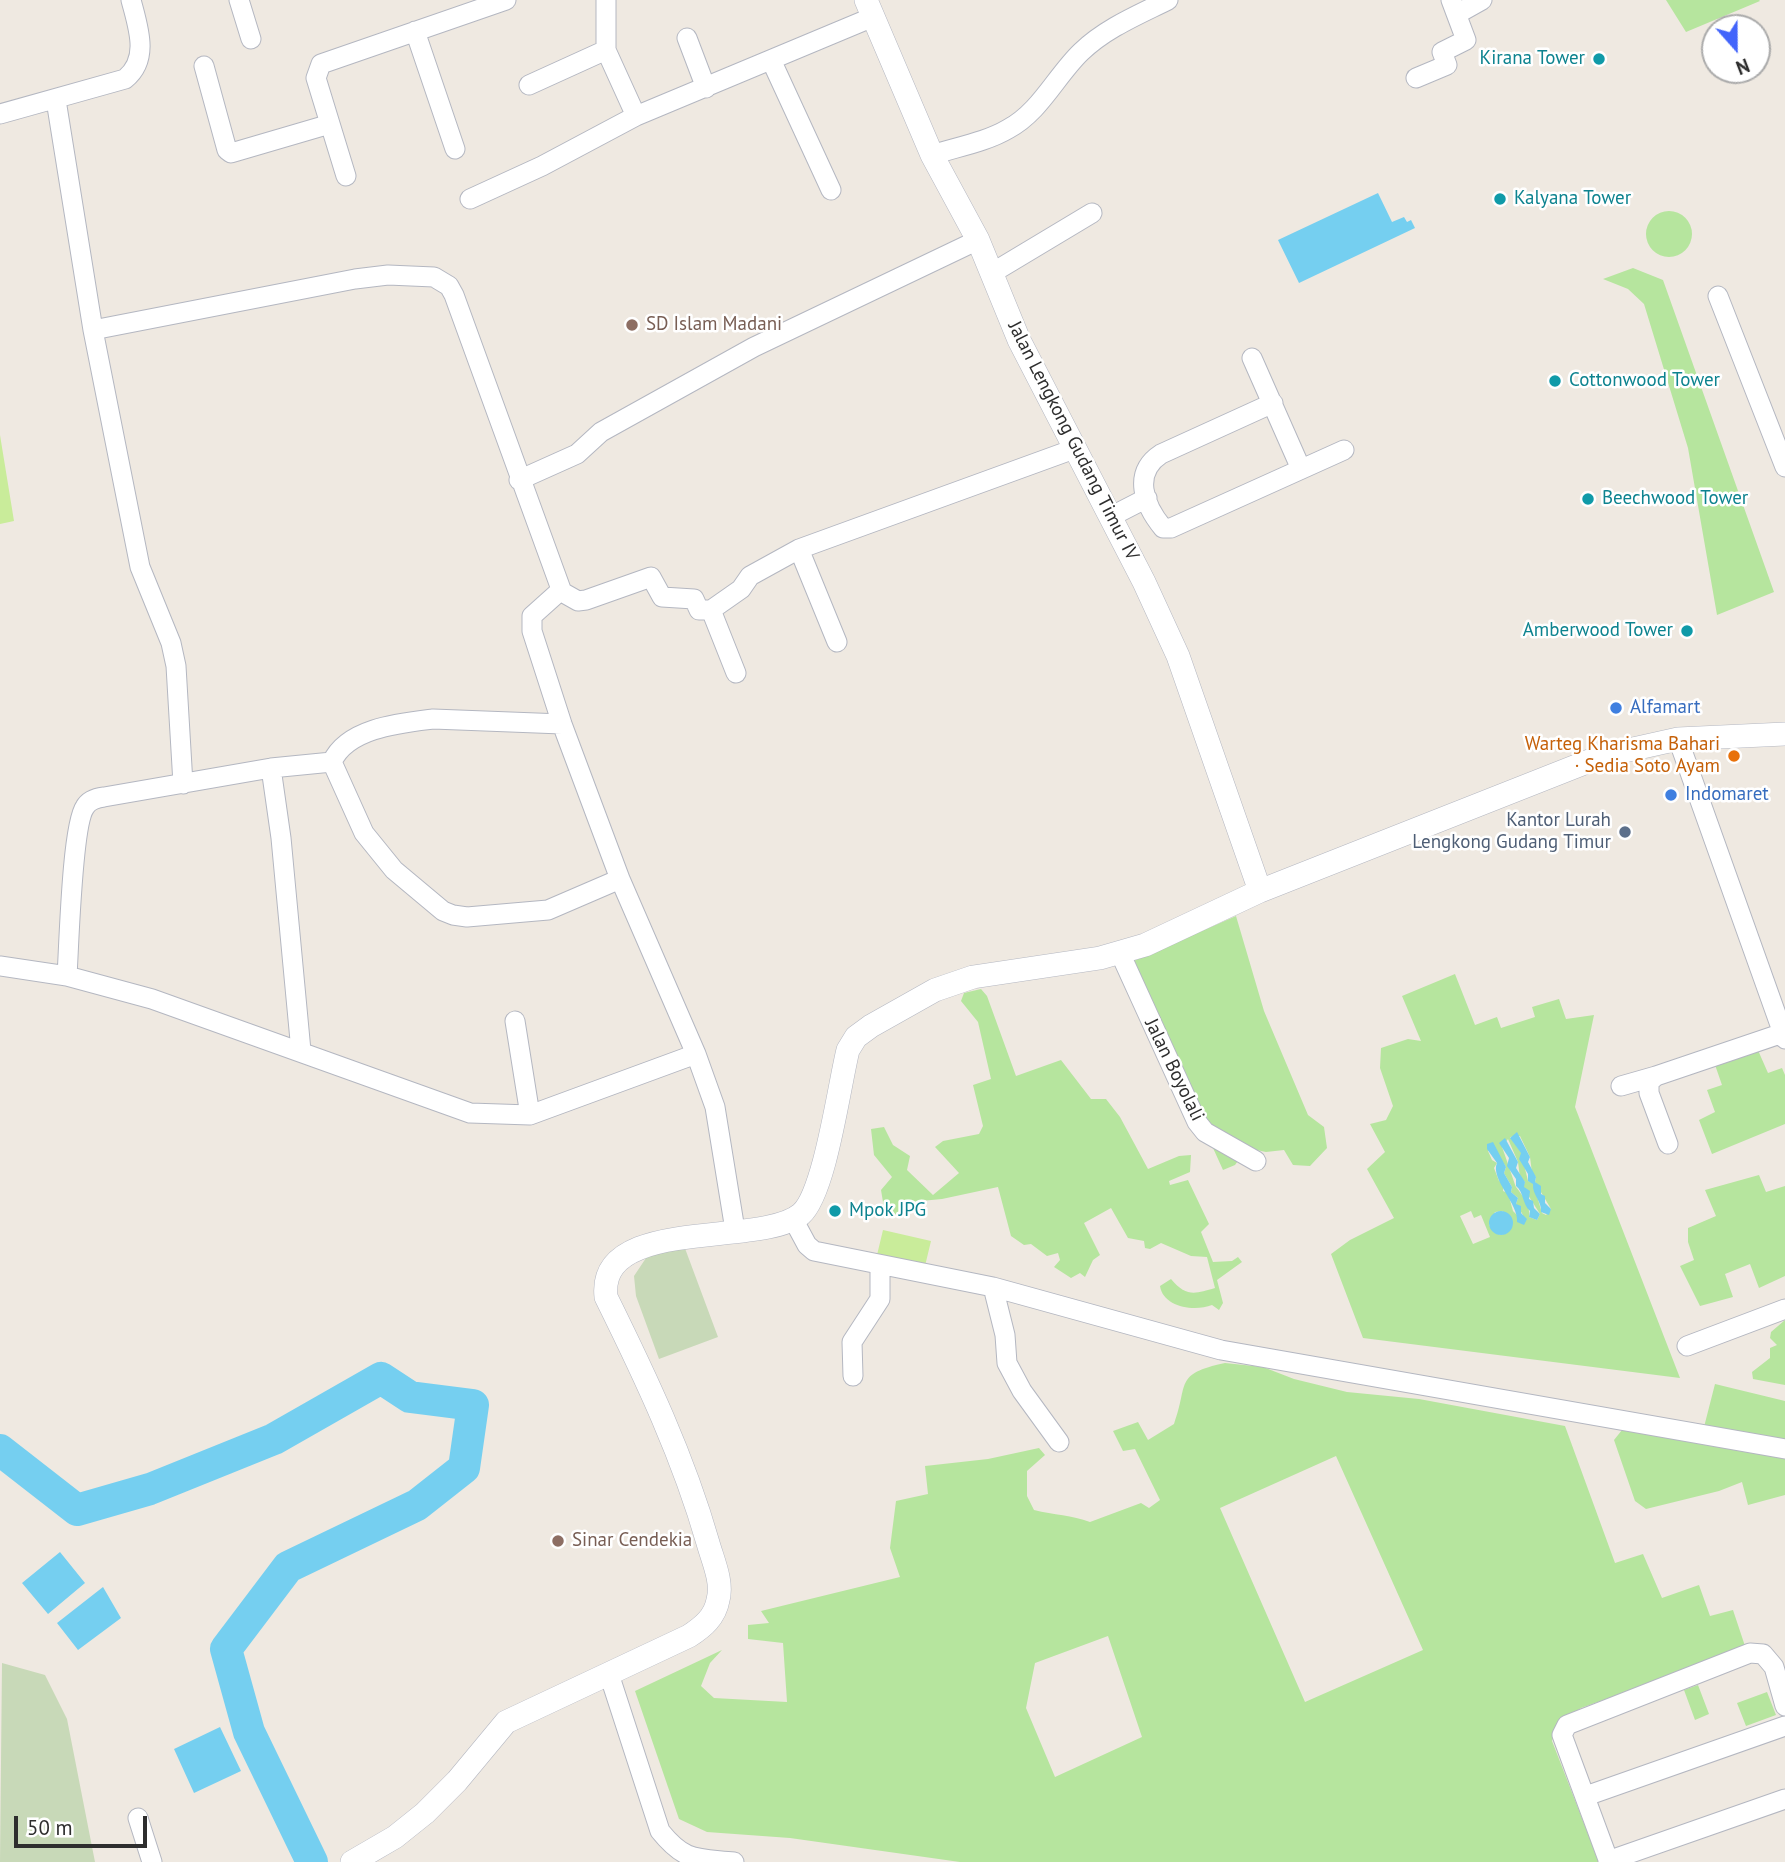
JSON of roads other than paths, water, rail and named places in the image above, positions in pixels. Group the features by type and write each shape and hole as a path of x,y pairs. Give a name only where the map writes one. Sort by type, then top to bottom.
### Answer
{"street":[{"path":"0,114 125,79 136,69 141,43 131,0"},
{"path":"239,0 251,39"},
{"path":"346,176 316,78 321,64 504,0"},
{"path":"606,0 606,50 636,116"},
{"path":"932,155 995,135 1020,121 1104,32 1168,0"},
{"path":"1413,72 1447,65 1442,52 1466,40 1454,7 1482,0"},
{"path":"470,199 553,161 636,116 772,62 870,8"},
{"name":"Jalan Lengkong Gudang Timur IV","path":"870,8 932,155 978,240 1019,340 1178,656 1260,891"},
{"path":"415,31 455,149"},
{"path":"687,38 706,88"},
{"path":"529,85 606,50"},
{"path":"772,62 831,190"},
{"path":"204,66 228,150 232,153 330,124"},
{"path":"56,100 75,204 93,330 140,567 171,643 176,666 183,784"},
{"path":"992,273 1092,213"},
{"path":"519,480 577,454 601,432 754,346 978,240"},
{"path":"93,330 355,279 416,274 435,277 449,286 454,295 561,590 578,601 651,577 662,597 688,597 694,599 699,610 711,610 741,589 750,576 799,549 1074,449"},
{"path":"1718,296 1785,467"},
{"path":"1252,358 1301,469"},
{"path":"1273,403 1150,461 1143,474 1147,498 1163,528 1171,528 1345,450"},
{"path":"1110,517 1147,498"},
{"path":"799,549 837,642"},
{"path":"561,590 538,609 531,622 562,724 620,878 696,1054 715,1107 736,1230"},
{"path":"711,610 736,673"},
{"path":"67,976 75,853 84,807 93,799 271,768 332,762 351,740 413,721 433,719 562,724"},
{"path":"352,1862 395,1837 425,1813 457,1781 506,1722 704,1627 719,1598 718,1580 689,1478 655,1395 606,1297 605,1283 609,1271 621,1259 641,1248 669,1240 779,1224 793,1219 811,1202 817,1190 848,1050 856,1037 881,1019 935,990 973,976 1120,953 1204,920 1260,891 1587,762 1649,743 1785,734"},
{"path":"1621,1086 1784,1036 1678,739"},
{"path":"332,762 364,833 394,870 443,911 467,917 548,910 620,878"},
{"path":"271,768 281,838 284,897 301,1051"},
{"name":"Jalan Boyolali","path":"1120,953 1197,1122 1205,1132 1255,1161"},
{"path":"0,966 67,976 152,999 470,1113 530,1115 696,1054"},
{"path":"514,1021 530,1115"},
{"path":"1656,1076 1649,1082 1649,1093 1668,1144"},
{"path":"793,1219 807,1245 814,1251 993,1287 1221,1350 1785,1449"},
{"path":"852,1376 852,1342 880,1299 880,1265"},
{"path":"993,1287 1005,1335 1007,1363 1022,1391 1059,1442"},
{"path":"1687,1346 1785,1308"},
{"path":"1785,1706 1774,1667 1763,1654 1750,1653 1572,1721 1563,1728 1562,1735 1608,1861 1785,1799"},
{"path":"609,1674 660,1831 677,1852 734,1862"},
{"path":"1586,1797 1785,1726"},
{"path":"138,1818 152,1862"}],"water":[{"path":"1378,193 1392,222 1404,217 1407,222 1411,220 1415,228 1299,283 1278,240"},
{"path":"1517,1132 1530,1157 1528,1162 1536,1177 1535,1182 1541,1186 1541,1194 1545,1196 1545,1203 1551,1209 1549,1215 1541,1212 1533,1184 1528,1181 1528,1174 1519,1159 1521,1153 1510,1138"},
{"path":"1505,1138 1518,1162 1516,1168 1525,1182 1524,1187 1530,1191 1529,1199 1540,1214 1537,1220 1529,1217 1530,1211 1507,1166 1509,1158 1499,1143"},
{"path":"1493,1142 1506,1167 1504,1173 1512,1187 1511,1192 1518,1198 1516,1204 1521,1206 1521,1213 1527,1219 1524,1225 1517,1222 1514,1207 1497,1176 1497,1163 1487,1149 1487,1144"},
{"path":"1501,1211 1510,1214 1513,1223 1510,1232 1501,1235 1492,1232 1489,1223 1492,1214"},
{"path":"60,1552 85,1583 48,1614 22,1583"},
{"path":"103,1587 121,1618 78,1650 57,1623"},
{"path":"220,1727 241,1771 194,1793 174,1749"}],"waterway":[{"path":"0,1450 77,1510 150,1489 274,1439 381,1378 410,1397 473,1405 464,1468 417,1505 288,1567 226,1649 249,1732 312,1862"}],"place":[{"name":"Kirana Tower","path":"1599,59"},
{"name":"Kalyana Tower","path":"1500,199"},
{"name":"SD Islam Madani","path":"632,325"},
{"name":"Cottonwood Tower","path":"1555,381"},
{"name":"Beechwood Tower","path":"1588,499"},
{"name":"Amberwood Tower","path":"1687,631"},
{"name":"Alfamart","path":"1616,708"},
{"name":"Warteg Kharisma Bahari · Sedia Soto Ayam","path":"1734,756"},
{"name":"Indomaret","path":"1671,795"},
{"name":"Kantor Lurah Lengkong Gudang Timur","path":"1625,832"},
{"name":"Mpok JPG","path":"835,1211"},
{"name":"Sinar Cendekia","path":"558,1541"}]}
